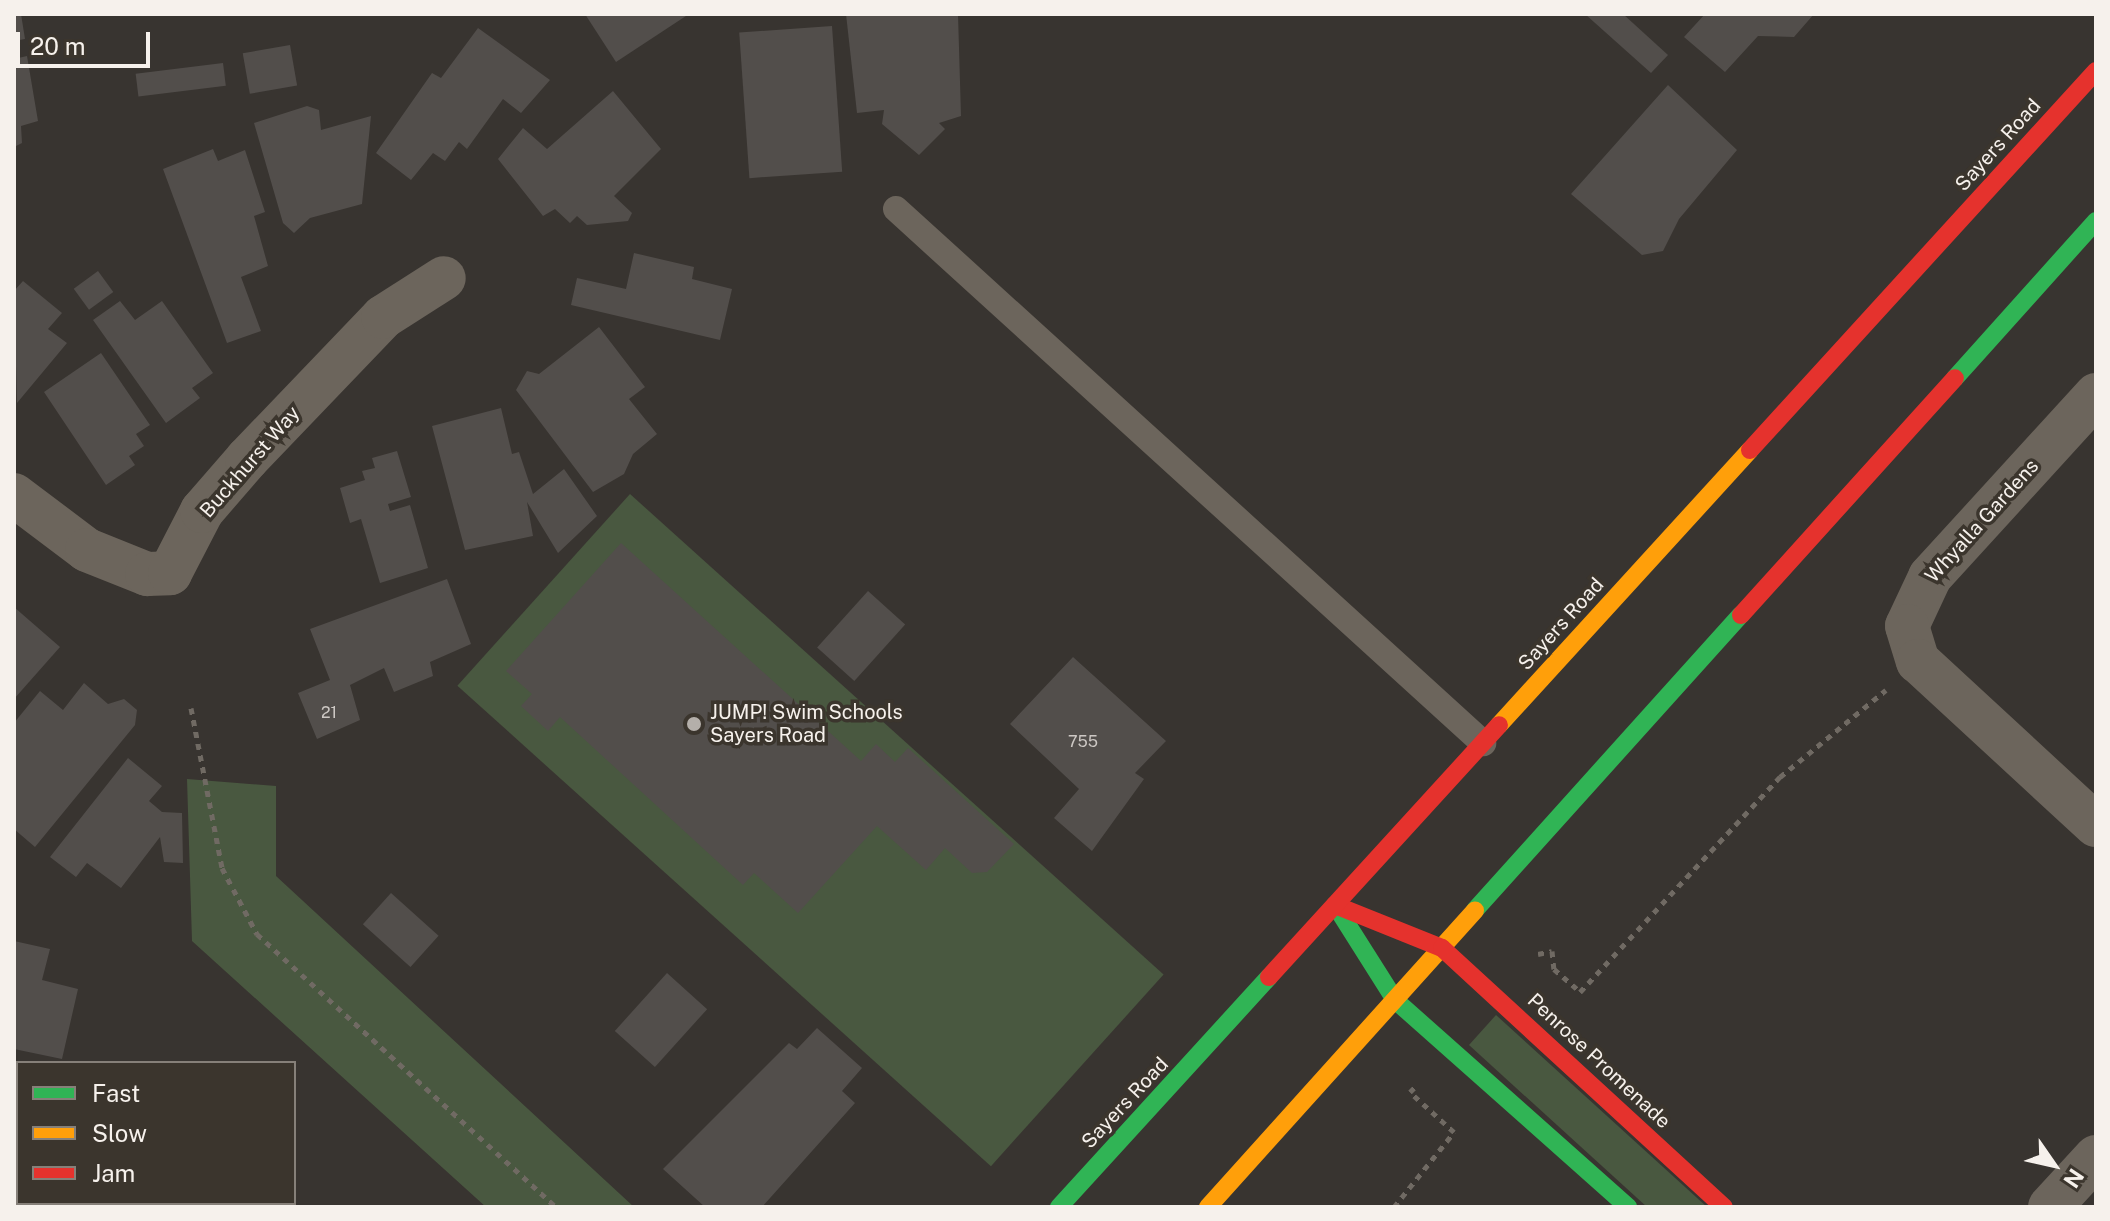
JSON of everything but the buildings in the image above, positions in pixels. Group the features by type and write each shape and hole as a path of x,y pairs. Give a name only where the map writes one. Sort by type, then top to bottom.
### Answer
{"main road":[{"name":"Sayers Road","path":"1059,1207 2096,71"},
{"path":"1208,1207 2096,221"},
{"path":"1335,905 1442,948"},
{"path":"1335,905 1395,1000 1628,1207"},
{"name":"Penrose Promenade","path":"1442,948 1724,1207"}],"street":[{"name":"Buckhurst Way","path":"14,495 87,550 147,574 170,573 202,511 247,459 383,317 444,278"},
{"name":"Whyalla Gardens","path":"1918,661 1907,626 1915,597 2096,395"},
{"path":"1918,661 2096,825"},
{"path":"2050,1207 2096,1157"}],"lane":[{"path":"896,209 1483,743"}],"path":[{"path":"1538,954 1552,951 1554,969 1580,992 1780,777 1918,661"},
{"path":"191,708 222,868 257,934 556,1207"},
{"path":"1394,1207 1454,1132 1410,1092 1415,1087"}],"green space":[{"path":"630,494 1164,974 991,1166 457,686"},
{"path":"187,779 276,786 276,876 634,1207 486,1207 192,941"},
{"path":"1496,1015 1707,1207 1647,1207 1469,1045"}],"traffic: fast":[{"path":"1955,378 2096,221"},
{"path":"1475,910 1741,615"},
{"path":"1335,905 1395,1000 1628,1207"},
{"path":"1059,1207 1269,977"}],"traffic: slow":[{"path":"1499,725 1750,450"},
{"path":"1208,1207 1475,910"}],"traffic: jam":[{"path":"1750,450 2096,71"},
{"path":"1741,615 1955,378"},
{"path":"1269,977 1499,725"},
{"path":"1335,905 1442,948 1724,1207"}],"place":[{"name":"JUMP! Swim Schools Sayers Road","path":"694,724"}]}
